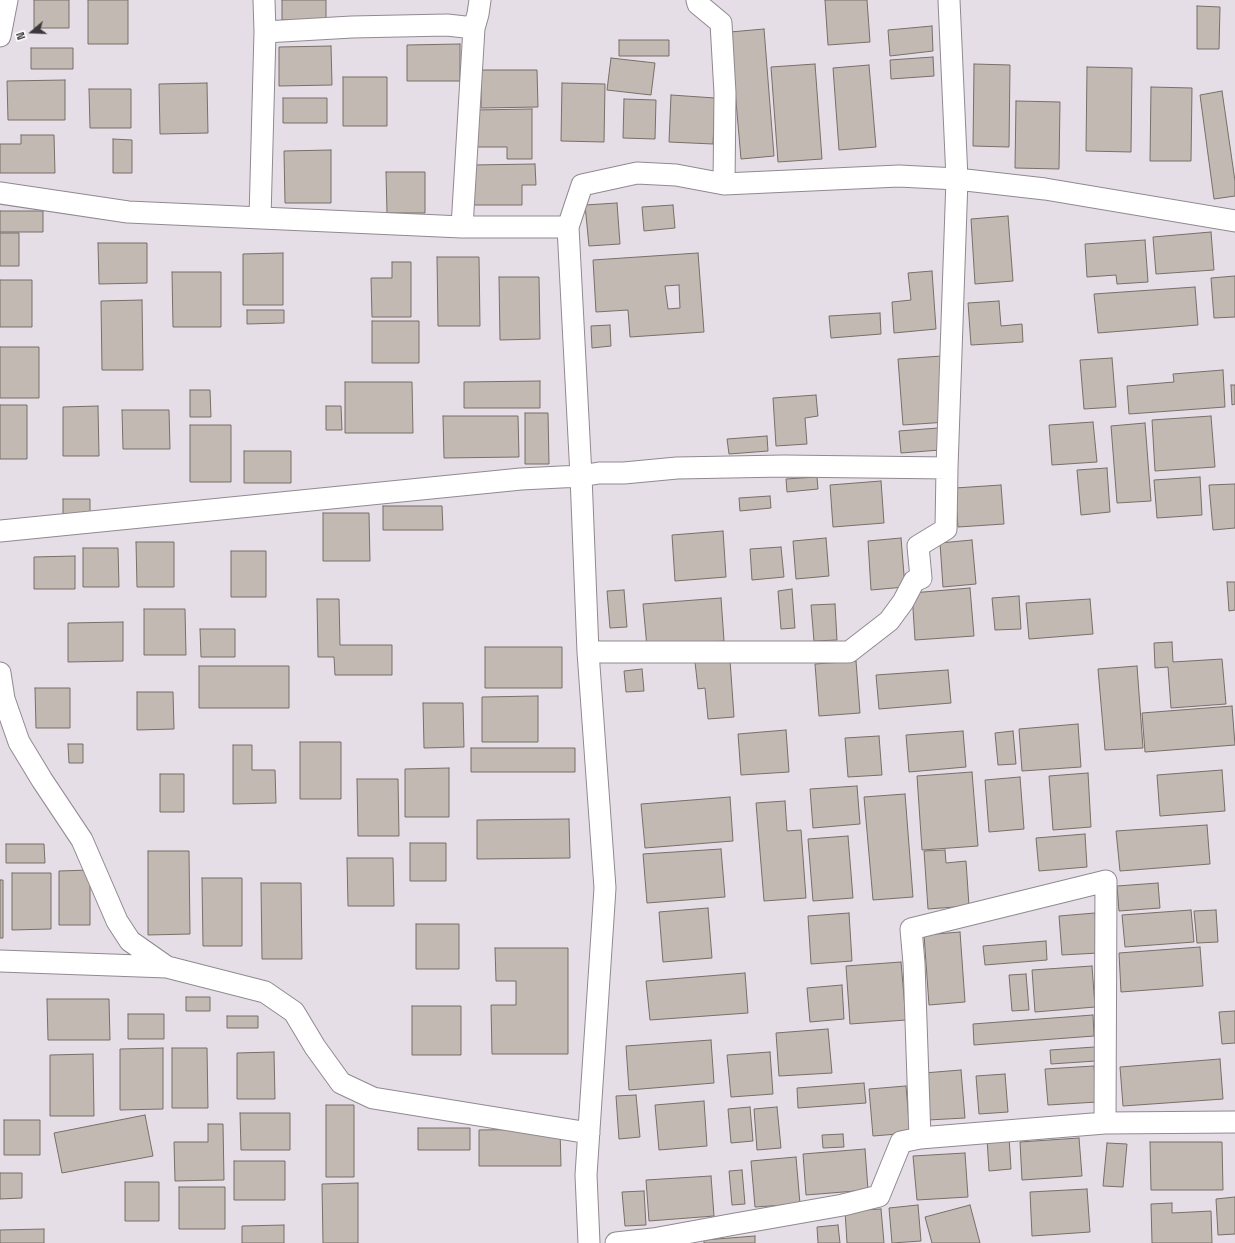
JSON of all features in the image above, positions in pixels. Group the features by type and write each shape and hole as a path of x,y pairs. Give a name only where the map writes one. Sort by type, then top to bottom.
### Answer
{"street":[{"path":"0,36 7,0"},
{"path":"260,218 266,32 264,0"},
{"path":"462,227 474,28 480,0"},
{"path":"697,0 698,4 721,23 725,92 724,184"},
{"path":"588,652 850,652 889,621 903,602 914,581 922,578 918,546 946,529 946,468 957,179 949,0"},
{"path":"266,32 352,27 447,25 474,28"},
{"path":"589,1243 586,1175 605,888 588,652 581,476 568,227 582,185 637,174 676,175 724,184 899,176 957,179 1045,189 1235,221"},
{"path":"0,193 128,212 462,227 568,227"},
{"path":"0,530 521,479 581,476 599,473 624,473 677,468 784,466 946,468"},
{"path":"0,673 4,699 19,742 42,780 82,840 116,921 130,940 167,967"},
{"path":"920,1138 914,963 911,928 1106,881 1106,1123"},
{"path":"0,961 167,967 265,992 294,1012 315,1047 341,1083 373,1098 589,1133"},
{"path":"616,1243 653,1239 842,1205 879,1196 901,1142 920,1138 1106,1123 1235,1122"}],"building":[{"path":"34,0 69,0 69,28 34,28"},
{"path":"88,0 128,0 128,44 88,44"},
{"path":"282,0 326,0 326,20 282,20"},
{"path":"825,0 867,0 870,42 828,45"},
{"path":"1197,6 1220,7 1219,49 1197,49"},
{"path":"932,26 933,51 890,56 888,30"},
{"path":"764,29 774,156 741,159 730,32"},
{"path":"619,40 669,40 669,56 619,56"},
{"path":"460,44 460,81 407,81 407,45"},
{"path":"331,46 332,85 279,86 279,47"},
{"path":"31,48 73,48 73,69 31,69"},
{"path":"933,57 934,76 891,79 890,60"},
{"path":"611,58 655,63 651,95 607,90"},
{"path":"815,64 822,159 778,162 771,67"},
{"path":"974,64 1010,65 1009,147 973,146"},
{"path":"869,65 876,147 839,150 833,68"},
{"path":"1087,67 1132,68 1131,152 1086,151"},
{"path":"481,70 537,70 538,107 481,108"},
{"path":"343,77 387,77 387,126 343,126"},
{"path":"65,80 65,120 8,120 7,81"},
{"path":"207,83 208,133 160,134 159,84"},
{"path":"562,83 605,84 604,142 561,141"},
{"path":"1151,87 1192,88 1191,161 1150,161"},
{"path":"89,89 131,89 131,128 90,128"},
{"path":"1222,91 1235,181 1235,196 1214,199 1200,95"},
{"path":"671,95 715,98 713,144 669,142"},
{"path":"283,98 327,98 327,123 283,123"},
{"path":"624,99 656,100 655,139 623,138"},
{"path":"1016,101 1060,102 1059,169 1015,168"},
{"path":"532,109 532,159 507,159 507,147 477,147 476,110"},
{"path":"21,135 54,135 55,173 0,173 0,144 21,144"},
{"path":"113,139 132,140 132,173 113,173"},
{"path":"331,150 331,203 285,203 284,151"},
{"path":"535,164 536,185 522,185 522,205 473,205 473,165"},
{"path":"386,172 425,172 425,213 387,213"},
{"path":"617,203 620,244 589,246 585,205"},
{"path":"673,205 675,228 644,231 642,207"},
{"path":"0,211 43,211 43,232 0,232"},
{"path":"1008,216 1013,281 975,284 971,219"},
{"path":"1211,232 1214,270 1156,274 1153,237"},
{"path":"0,233 19,233 19,266 0,266"},
{"path":"1145,240 1148,282 1117,284 1116,275 1087,277 1085,244"},
{"path":"98,243 147,243 147,283 99,284"},
{"path":"283,253 283,305 243,305 243,254"},
{"path":"698,253 704,332 630,337 628,310 596,312 593,260","holes":["679,285 680,308 668,309 665,286"]},
{"path":"437,257 479,257 480,326 438,326"},
{"path":"392,262 411,262 411,317 372,317 371,278 392,278"},
{"path":"932,271 936,329 894,333 892,302 911,300 908,273"},
{"path":"172,272 221,272 221,327 173,327"},
{"path":"1235,276 1235,317 1214,318 1211,278"},
{"path":"499,277 539,277 540,339 500,340"},
{"path":"0,280 32,280 32,327 0,327"},
{"path":"1195,287 1198,325 1098,333 1094,294"},
{"path":"142,300 143,370 102,370 101,301"},
{"path":"999,301 1001,326 1022,324 1023,342 971,345 968,303"},
{"path":"247,310 284,310 284,323 247,324"},
{"path":"880,313 881,334 831,338 829,316"},
{"path":"372,321 419,321 419,363 372,363"},
{"path":"610,325 611,346 592,348 591,326"},
{"path":"0,347 39,347 39,398 0,398"},
{"path":"942,356 947,422 903,425 898,359"},
{"path":"1112,358 1116,407 1084,409 1080,360"},
{"path":"1223,370 1225,407 1129,414 1127,386 1174,382 1173,374"},
{"path":"540,381 540,408 464,408 464,382"},
{"path":"345,382 412,382 413,433 345,433"},
{"path":"1231,385 1235,385 1235,404 1232,405"},
{"path":"190,390 210,390 211,417 190,417"},
{"path":"816,395 818,416 805,418 807,444 776,446 773,398"},
{"path":"0,405 27,405 27,459 0,459"},
{"path":"98,406 99,456 63,456 63,407"},
{"path":"326,406 341,406 342,430 326,430"},
{"path":"122,410 169,410 170,449 123,449"},
{"path":"525,413 548,413 549,464 525,464"},
{"path":"443,416 518,416 519,457 444,458"},
{"path":"1211,416 1215,467 1155,471 1152,420"},
{"path":"1093,422 1097,462 1052,465 1049,425"},
{"path":"1145,423 1151,501 1117,503 1111,426"},
{"path":"190,425 231,425 231,482 190,482"},
{"path":"938,428 940,450 901,453 899,431"},
{"path":"767,436 768,451 729,454 727,439"},
{"path":"244,451 291,451 291,483 244,483"},
{"path":"1107,468 1110,512 1081,515 1077,470"},
{"path":"817,477 818,489 787,492 786,479"},
{"path":"1200,477 1202,515 1157,518 1154,480"},
{"path":"881,481 884,523 833,527 830,485"},
{"path":"1235,484 1235,528 1213,530 1209,485"},
{"path":"1001,485 1004,524 958,527 955,488"},
{"path":"770,496 771,508 740,511 739,498"},
{"path":"63,499 90,499 90,517 63,517"},
{"path":"383,506 442,506 443,530 383,530"},
{"path":"323,513 369,513 370,561 323,561"},
{"path":"723,531 726,577 675,581 672,535"},
{"path":"826,538 829,576 796,579 793,541"},
{"path":"901,538 905,587 871,590 868,541"},
{"path":"972,540 976,584 943,587 940,543"},
{"path":"136,542 174,542 174,587 137,587"},
{"path":"781,547 784,577 752,580 750,549"},
{"path":"83,548 118,548 119,587 83,587"},
{"path":"231,551 266,551 266,597 231,597"},
{"path":"75,556 75,589 34,589 34,557"},
{"path":"1227,582 1235,582 1235,610 1229,611"},
{"path":"970,588 974,636 915,640 912,593"},
{"path":"792,589 795,628 781,629 778,591"},
{"path":"624,590 627,627 610,628 607,591"},
{"path":"1019,596 1021,629 995,630 992,598"},
{"path":"721,598 724,641 647,647 643,604"},
{"path":"317,599 339,599 340,645 392,645 392,675 335,675 334,657 318,657"},
{"path":"1090,599 1093,634 1029,639 1026,603"},
{"path":"835,604 837,640 814,641 811,605"},
{"path":"144,609 185,609 186,655 144,655"},
{"path":"123,622 123,661 68,662 68,623"},
{"path":"200,629 235,629 235,657 201,657"},
{"path":"1172,642 1173,662 1222,659 1226,704 1171,708 1168,667 1155,668 1154,643"},
{"path":"485,647 562,647 562,688 485,688"},
{"path":"730,660 734,717 708,719 705,688 698,689 695,662"},
{"path":"856,661 860,713 819,716 815,664"},
{"path":"199,666 289,666 289,708 199,708"},
{"path":"1137,666 1143,748 1105,750 1098,669"},
{"path":"642,669 644,691 626,692 624,671"},
{"path":"948,670 951,703 879,709 876,675"},
{"path":"35,688 70,688 70,728 36,728"},
{"path":"137,692 173,692 174,729 137,730"},
{"path":"538,696 538,742 482,742 482,697"},
{"path":"423,703 463,703 464,747 424,748"},
{"path":"1232,706 1235,745 1145,752 1142,713"},
{"path":"1078,724 1081,767 1022,771 1019,729"},
{"path":"786,730 789,772 741,775 738,734"},
{"path":"963,731 966,767 909,772 906,735"},
{"path":"1013,731 1016,764 998,765 995,733"},
{"path":"879,736 882,775 848,777 845,738"},
{"path":"300,742 341,742 341,799 300,799"},
{"path":"68,744 83,744 83,763 69,763"},
{"path":"233,745 252,745 252,770 275,770 276,803 233,804"},
{"path":"471,748 575,748 575,772 471,772"},
{"path":"449,768 449,817 405,817 405,769"},
{"path":"1222,770 1225,811 1160,816 1157,775"},
{"path":"972,772 978,846 922,850 917,776"},
{"path":"1088,773 1091,827 1053,830 1049,776"},
{"path":"160,774 184,774 184,812 160,812"},
{"path":"1020,777 1024,829 989,832 985,780"},
{"path":"357,779 398,779 399,836 358,836"},
{"path":"857,786 860,824 813,828 810,789"},
{"path":"905,794 913,897 873,900 864,797"},
{"path":"730,797 733,841 645,848 641,804"},
{"path":"785,801 787,831 801,830 806,898 764,901 756,803"},
{"path":"569,819 570,858 477,859 477,820"},
{"path":"1207,825 1210,864 1120,871 1116,831"},
{"path":"1085,834 1087,867 1039,871 1036,838"},
{"path":"848,836 853,898 813,901 808,839"},
{"path":"410,843 446,843 446,881 410,881"},
{"path":"6,844 44,844 45,863 6,863"},
{"path":"721,849 725,897 647,903 643,854"},
{"path":"945,850 946,863 966,861 969,906 928,909 924,851"},
{"path":"148,851 189,851 190,934 148,935"},
{"path":"347,858 393,858 394,906 348,906"},
{"path":"90,870 90,925 59,925 59,871"},
{"path":"12,873 51,873 51,929 12,930"},
{"path":"202,878 242,878 242,946 203,946"},
{"path":"0,880 3,880 3,938 0,938"},
{"path":"261,883 301,883 302,959 262,959"},
{"path":"1158,883 1160,908 1119,911 1117,886"},
{"path":"708,908 712,958 663,962 659,912"},
{"path":"1191,910 1194,942 1125,947 1122,915"},
{"path":"1216,910 1218,942 1197,943 1194,911"},
{"path":"849,913 852,961 811,964 808,916"},
{"path":"1095,913 1098,953 1062,955 1059,916"},
{"path":"416,924 459,924 459,969 416,969"},
{"path":"960,932 965,1002 929,1005 924,935"},
{"path":"1046,941 1047,960 985,965 983,946"},
{"path":"1200,947 1203,986 1121,992 1119,953"},
{"path":"495,948 568,948 568,1054 492,1054 491,1005 516,1005 516,981 496,981"},
{"path":"901,962 906,1020 850,1024 846,966"},
{"path":"1092,966 1095,1007 1035,1012 1032,970"},
{"path":"745,973 748,1013 650,1020 646,981"},
{"path":"1026,974 1029,1010 1012,1011 1009,975"},
{"path":"842,985 844,1019 810,1022 807,988"},
{"path":"186,997 210,997 210,1011 186,1011"},
{"path":"47,999 109,999 110,1040 48,1040"},
{"path":"412,1006 461,1006 461,1055 412,1055"},
{"path":"1235,1011 1235,1043 1222,1044 1219,1012"},
{"path":"128,1014 164,1014 164,1039 128,1039"},
{"path":"1093,1015 1094,1036 974,1045 973,1024"},
{"path":"227,1016 258,1016 258,1028 227,1028"},
{"path":"828,1029 832,1073 779,1076 776,1033"},
{"path":"711,1040 714,1083 629,1090 626,1046"},
{"path":"1095,1047 1096,1061 1051,1064 1050,1050"},
{"path":"163,1048 163,1109 120,1110 120,1049"},
{"path":"172,1048 207,1048 208,1108 172,1108"},
{"path":"274,1052 275,1099 237,1099 237,1053"},
{"path":"770,1052 773,1094 731,1097 727,1055"},
{"path":"93,1054 94,1116 50,1116 50,1055"},
{"path":"1220,1059 1223,1099 1123,1106 1120,1067"},
{"path":"1094,1066 1097,1102 1048,1105 1045,1069"},
{"path":"961,1070 965,1118 928,1120 924,1073"},
{"path":"1005,1074 1008,1112 979,1114 976,1076"},
{"path":"864,1083 866,1103 798,1108 797,1088"},
{"path":"906,1086 910,1133 873,1136 869,1089"},
{"path":"636,1095 640,1137 619,1139 616,1096"},
{"path":"704,1101 707,1146 659,1150 655,1105"},
{"path":"326,1105 354,1105 354,1177 326,1177"},
{"path":"750,1107 753,1141 731,1143 728,1109"},
{"path":"777,1107 781,1148 757,1150 754,1109"},
{"path":"240,1113 290,1113 290,1150 241,1150"},
{"path":"145,1115 153,1156 62,1173 54,1133"},
{"path":"4,1120 40,1120 40,1155 4,1155"},
{"path":"208,1124 223,1124 224,1180 175,1181 174,1142 208,1142"},
{"path":"418,1128 470,1128 470,1150 418,1150"},
{"path":"560,1129 561,1166 479,1166 479,1130"},
{"path":"843,1134 844,1147 823,1148 822,1135"},
{"path":"1009,1137 1011,1169 989,1171 987,1139"},
{"path":"1079,1138 1082,1176 1022,1180 1020,1142"},
{"path":"1150,1142 1222,1142 1223,1190 1151,1190"},
{"path":"1107,1143 1127,1144 1123,1187 1103,1186"},
{"path":"865,1149 868,1190 806,1195 803,1154"},
{"path":"965,1153 968,1197 917,1200 913,1156"},
{"path":"796,1157 800,1204 755,1207 751,1161"},
{"path":"234,1161 285,1161 285,1200 234,1200"},
{"path":"742,1170 745,1204 732,1205 729,1171"},
{"path":"0,1173 22,1173 22,1198 0,1199"},
{"path":"711,1176 714,1216 649,1221 646,1180"},
{"path":"125,1182 159,1182 159,1221 125,1221"},
{"path":"358,1183 358,1243 323,1243 322,1184"},
{"path":"179,1187 225,1187 225,1229 179,1229"},
{"path":"1087,1189 1090,1232 1032,1236 1030,1192"},
{"path":"644,1191 646,1225 625,1226 622,1192"},
{"path":"1235,1197 1235,1234 1218,1235 1216,1199"},
{"path":"1172,1203 1172,1213 1211,1211 1212,1243 1152,1243 1151,1204"},
{"path":"918,1205 921,1241 892,1243 889,1208"},
{"path":"970,1205 980,1243 932,1243 925,1217"},
{"path":"881,1209 884,1243 847,1243 845,1211"},
{"path":"284,1225 284,1243 242,1243 242,1226"},
{"path":"838,1225 840,1243 818,1243 817,1227"},
{"path":"44,1229 44,1243 0,1243 0,1230"},
{"path":"755,1236 755,1243 704,1243 704,1240"}]}
